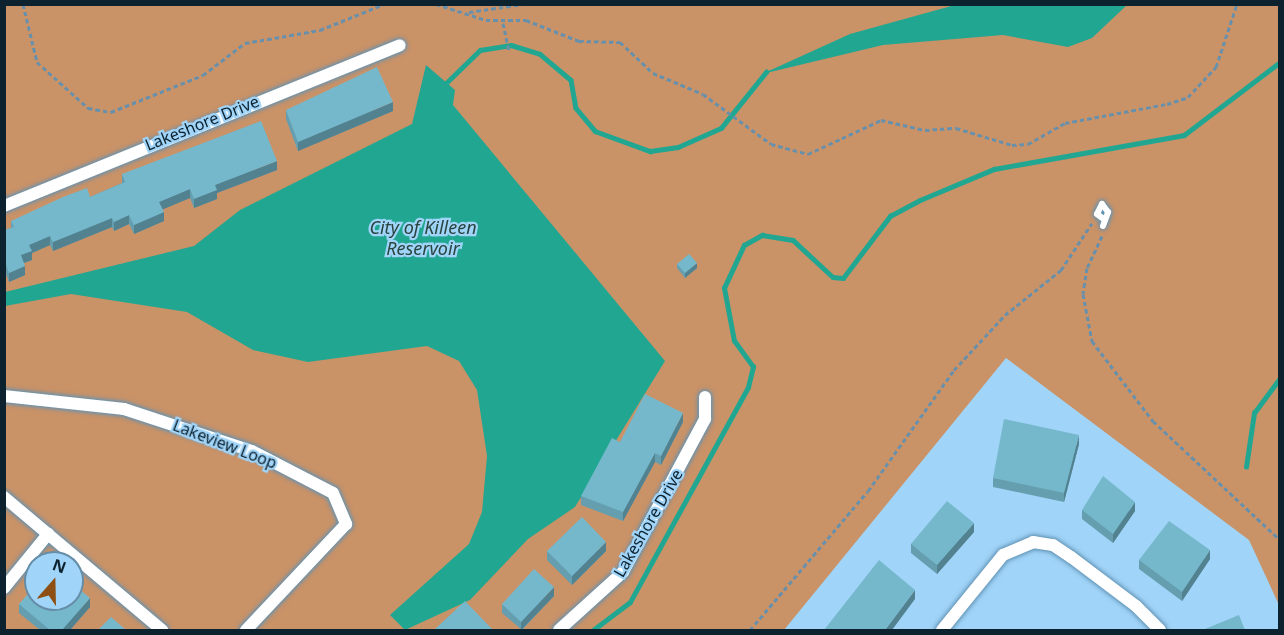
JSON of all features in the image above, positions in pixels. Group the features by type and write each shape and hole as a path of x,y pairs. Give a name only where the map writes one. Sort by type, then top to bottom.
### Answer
{"street":[{"name":"Lakeshore Drive","path":"4,207 400,45"},
{"name":"Lakeview Loop","path":"4,396 135,413 252,451 333,493 346,524 246,630"},
{"name":"Lakeshore Drive","path":"559,630 623,572 705,419 705,397"},
{"path":"4,497 162,630"},
{"path":"4,588 48,534"},
{"path":"942,630 1003,555 1033,542 1053,545 1071,557 1136,606 1160,630"}],"path":[{"path":"23,4 37,62 88,108 111,112 203,75 245,43 320,30 384,4"},
{"path":"436,4 503,23 526,20 579,41 620,42 653,73 716,104 738,122 780,148 808,154 880,120 925,130 956,128 996,142 1028,144 1065,123 1188,97 1216,67 1237,4"},
{"path":"468,13 523,4"},
{"path":"503,23 508,52"},
{"path":"750,630 868,491 954,370 1005,315 1061,270 1092,223 1104,223 1083,294 1092,341 1154,421 1280,540"}],"shaded area":[{"path":"4,5 1279,5 1279,605 1249,540 1006,358 784,630 5,630"}],"water":[{"path":"955,5 1127,5 1092,38 1068,47 1003,35 883,45 762,74 850,34"},
{"name":"City of Killeen Reservoir","path":"426,65 455,90 453,105 665,361 575,507 528,539 470,600 405,630 390,615 469,544 482,512 487,456 477,390 459,361 427,346 308,362 253,350 187,312 71,294 5,306 5,292 194,246 240,210 412,124"}],"building":[{"path":"377,67 393,102 298,142 286,110"},
{"path":"261,121 277,161 215,185 217,190 194,199 190,189 159,202 164,212 134,225 129,215 114,222 112,218 53,242 50,236 29,245 32,251 21,255 25,266 9,273 4,265 4,230 14,227 11,221 87,188 90,197 125,182 122,174"},
{"path":"689,254 697,263 685,273 677,264"},
{"path":"645,394 683,413 661,456 655,453 623,512 581,496 612,438 620,442"},
{"path":"1004,419 1079,435 1064,493 993,478"},
{"path":"1103,476 1135,502 1113,534 1082,510"},
{"path":"947,501 974,523 937,565 911,544"},
{"path":"582,517 606,542 572,576 547,551"},
{"path":"1169,521 1210,550 1182,592 1139,560"},
{"path":"879,560 915,590 885,630 824,630"},
{"path":"534,569 554,587 521,622 502,604"},
{"path":"84,593 90,598 84,605"},
{"path":"24,598 24,608 19,604"},
{"path":"465,601 492,629 434,630"},
{"path":"27,611 79,611 62,630 50,630"},
{"path":"1239,615 1245,630 1205,629"},
{"path":"111,617 126,630 98,630"}],"waterway":[{"path":"444,85 480,50 511,45 540,54 571,80 576,108 595,131 650,151 678,147 721,128 766,72"},
{"path":"593,630 630,602 748,387 753,367 734,341 724,288 744,245 762,235 793,240 833,277 843,278 890,216 920,200 994,169 1184,135 1280,62"},
{"path":"1246,467 1254,413 1280,378"}]}
